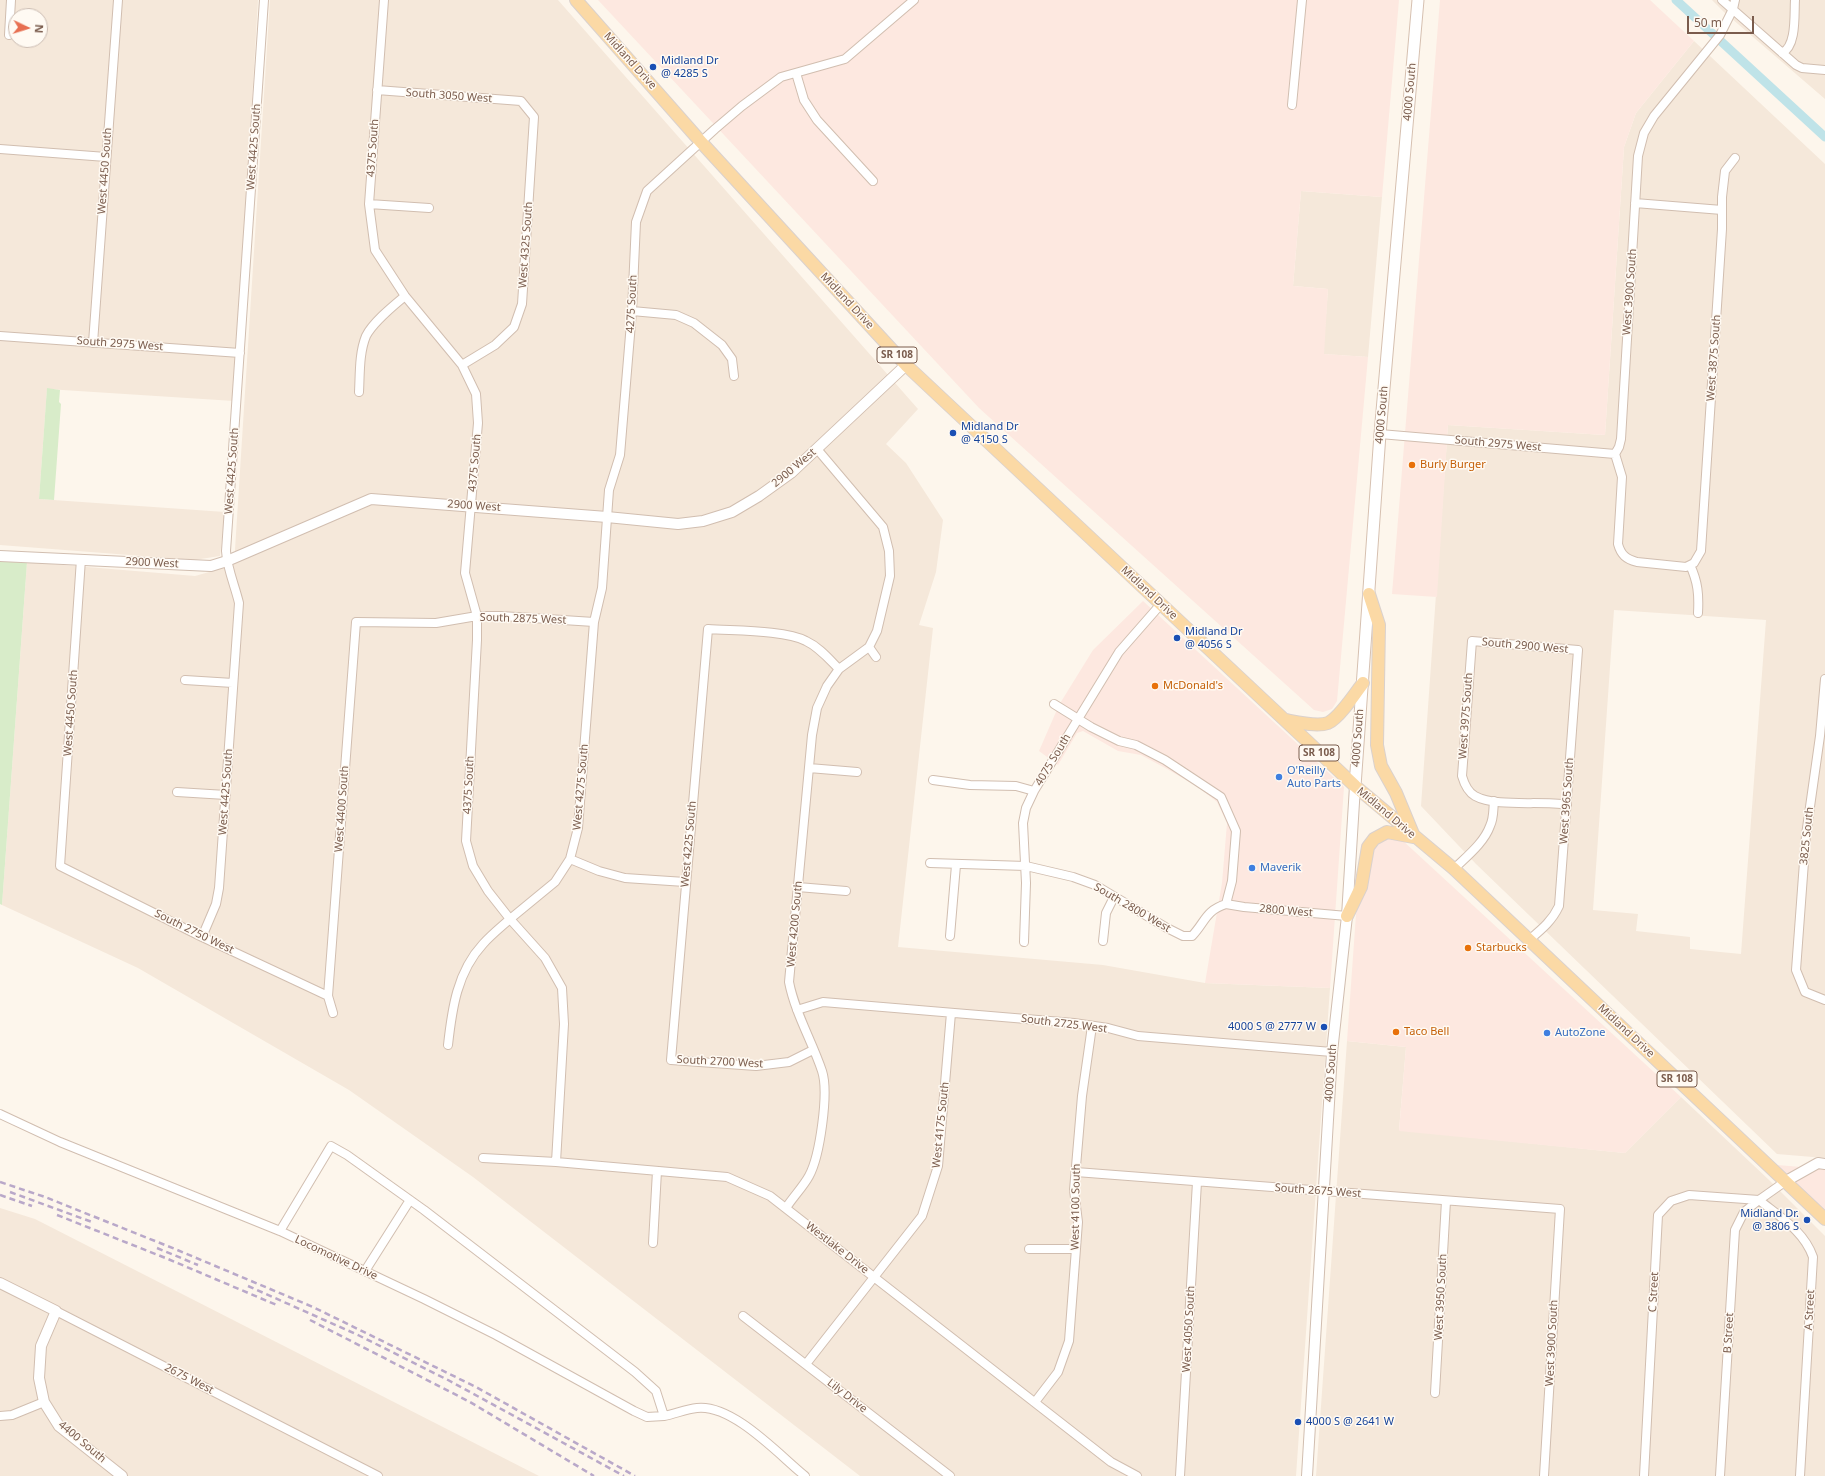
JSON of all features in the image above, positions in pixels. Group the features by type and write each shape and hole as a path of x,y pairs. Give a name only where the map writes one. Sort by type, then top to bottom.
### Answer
{"main road":[{"name":"Midland Drive","path":"576,0 702,142 906,366 1355,786 1454,869 1825,1219"},
{"name":"4000 South","path":"1355,786 1380,434 1418,0"},
{"path":"1369,594 1379,625 1377,745 1381,766 1396,793 1415,837"},
{"path":"1284,719 1305,724 1328,723 1344,708 1363,683"},
{"path":"1347,916 1361,887 1368,847 1374,840 1387,832 1415,837"}],"street":[{"name":"West 4450 South","path":"93,342 118,0"},
{"name":"West 4425 South","path":"202,937 216,904 219,888 239,603 227,562 226,550 264,0"},
{"name":"4375 South","path":"384,0 370,204 375,250 405,296 462,365 476,394 478,423 465,572 477,616 466,842 473,866 488,891 510,919"},
{"name":"4275 South","path":"609,490 620,455 632,311 636,222 647,191 742,106 781,77 845,59 914,0"},
{"path":"1292,105 1302,0"},
{"path":"1722,0 1799,67 1825,70"},
{"name":"West 3900 South","path":"1615,454 1621,439 1638,156 1644,133 1654,116 1720,35 1733,9 1735,0"},
{"path":"1782,53 1789,48 1792,38 1795,0"},
{"path":"796,73 804,100 817,120 874,181"},
{"name":"South 3050 West","path":"377,90 521,101"},
{"name":"West 4325 South","path":"462,365 495,345 514,327 522,304 534,117 521,101"},
{"path":"0,149 106,157"},
{"name":"West 3875 South","path":"1690,566 1697,560 1701,551 1725,171 1735,158"},
{"path":"1635,203 1722,210"},
{"path":"370,204 429,208"},
{"path":"360,392 361,361 366,336 405,296"},
{"path":"632,311 676,315 694,323 722,345 732,359 734,376"},
{"name":"South 2975 West","path":"0,336 240,353"},
{"name":"2900 West","path":"0,556 211,566 227,562 371,499 608,517 678,524 703,521 732,512 759,496 791,473 906,366"},
{"name":"South 2975 West","path":"1380,434 1615,454"},
{"name":"West 4200 South","path":"786,1208 809,1176 817,1154 824,1101 823,1073 792,998 789,982 812,735 818,708 827,686 838,669 869,647 877,631 890,576 889,551 883,527 818,449"},
{"path":"1615,454 1622,477 1618,544 1621,552 1630,560 1637,562 1686,567 1690,566 1695,575 1700,593 1698,613"},
{"name":"West 4275 South","path":"510,919 555,882 570,859 578,828 594,622 602,588 609,490"},
{"name":"West 4450 South","path":"60,866 82,559"},
{"name":"4075 South","path":"1024,942 1026,866 1023,823 1026,808 1034,791 1119,652 1161,604"},
{"name":"South 2875 West","path":"356,622 436,623 477,616 501,616 594,622"},
{"name":"West 4400 South","path":"328,996 356,622"},
{"name":"West 4225 South","path":"671,1060 685,882 708,629 785,635 805,640 821,651 838,669"},
{"name":"South 2900 West","path":"1472,641 1578,650"},
{"name":"West 3975 South","path":"1472,641 1462,776 1468,790 1474,796 1494,801"},
{"path":"869,647 876,657"},
{"name":"West 3965 South","path":"1529,940 1546,926 1553,918 1559,906 1578,650"},
{"name":"3825 South","path":"1825,679 1820,736 1806,835 1796,970 1805,992 1825,1000"},
{"path":"185,680 233,683"},
{"path":"1054,704 1119,741 1136,745 1165,760 1221,797 1236,831 1232,881 1226,904"},
{"path":"809,768 857,772"},
{"path":"933,780 970,785 1016,786 1034,791"},
{"name":"4000 South","path":"1307,1476 1332,1052 1347,916 1355,786"},
{"path":"177,792 226,795"},
{"path":"1454,869 1482,839 1490,827 1493,817 1494,801 1567,805"},
{"path":"570,859 599,871 625,878 685,882"},
{"name":"South 2800 West","path":"930,863 1026,866 1073,877 1095,885 1183,936 1192,936 1201,926 1210,911 1226,904"},
{"path":"950,936 956,865"},
{"name":"South 2750 West","path":"60,866 202,937 328,996"},
{"path":"798,887 846,891"},
{"path":"1103,941 1106,913 1114,897"},
{"name":"2800 West","path":"1226,904 1244,907 1347,916"},
{"path":"448,1045 452,1008 463,974 482,945 510,919 545,958 562,988 564,1024 556,1162"},
{"path":"328,996 333,1013"},
{"name":"South 2725 West","path":"797,1010 823,1002 951,1012 1074,1023 1138,1036 1332,1052"},
{"name":"West 4175 South","path":"806,1364 922,1216 938,1166 951,1012"},
{"name":"West 4100 South","path":"1035,1402 1058,1372 1069,1341 1078,1222 1074,1190 1082,1096 1092,1026"},
{"name":"South 2700 West","path":"671,1060 756,1066 789,1062 813,1050"},
{"name":"Locomotive Drive","path":"0,1114 60,1142 280,1231 496,1335 647,1417 664,1416 698,1408 726,1413 738,1420 806,1476"},
{"path":"280,1231 331,1146 347,1155 410,1200 648,1382 659,1397 664,1416"},
{"name":"Westlake Drive","path":"483,1158 556,1162 727,1177 770,1196 1111,1462 1137,1476"},
{"path":"1759,1200 1786,1181 1818,1163 1825,1164"},
{"path":"653,1243 657,1171"},
{"name":"South 2675 West","path":"1076,1172 1560,1209"},
{"name":"West 4050 South","path":"1180,1476 1198,1182"},
{"name":"C Street","path":"1644,1476 1658,1215 1671,1201 1689,1196 1759,1200"},
{"path":"365,1271 410,1200"},
{"name":"B Street","path":"1720,1476 1735,1230 1744,1212 1759,1200"},
{"name":"A Street","path":"1759,1200 1796,1229 1808,1244 1813,1257 1800,1476"},
{"name":"West 3950 South","path":"1435,1393 1446,1201"},
{"name":"West 3900 South","path":"1544,1476 1560,1209"},
{"path":"1029,1249 1076,1249"},
{"name":"2675 West","path":"0,1283 378,1476"},
{"name":"4400 South","path":"56,1311 41,1346 39,1378 44,1402 59,1426 122,1476"},
{"name":"Lily Drive","path":"744,1316 950,1476"},
{"path":"0,1416 12,1415 44,1402"}],"shaded area":[{"path":"0,0 258,0 234,401 47,389 39,499 225,512 220,556 194,560 0,545"},
{"path":"270,0 558,0 918,409 886,444 906,463 943,520 936,572 919,625 933,628 898,947 1103,965 1205,983 1330,988 1296,1476 860,1476 473,1177 349,1090 138,968 2,905 27,562 195,576 234,565"},
{"path":"598,0 1399,0 1382,197 1301,191 1293,286 1328,289 1324,354 1368,357 1337,701 1332,709 1323,712 1314,710 979,408"},
{"path":"1440,0 1650,0 1694,41 1636,113 1624,147 1605,435 1448,425 1437,597 1392,594"},
{"path":"1712,0 1825,0 1825,99 1724,12"},
{"path":"1694,41 1825,164 1825,1158 1777,1154 1476,864 1421,806 1448,425 1605,435 1624,147 1636,113","holes":["1614,610 1766,620 1741,954 1690,949 1690,937 1636,931 1638,914 1593,910"]},
{"path":"1301,191 1382,197 1368,357 1323,354 1328,289 1293,286"},
{"path":"1143,601 1344,787 1330,988 1205,983 1222,883 1227,823 1217,802 1198,787 1141,755 1118,751 1083,731 1077,733 1058,765 1039,751 1059,705 1093,650"},
{"path":"1388,827 1681,1097 1625,1153 1399,1131 1406,1047 1347,1041 1361,844"},
{"path":"1347,1041 1406,1047 1399,1130 1625,1153 1681,1097 1768,1179 1825,1236 1825,1476 1316,1476"},
{"path":"1777,1165 1825,1169 1825,1215"},
{"path":"0,1208 35,1219 539,1476 0,1476"}],"green space":[{"path":"47,388 60,390 59,402 61,404 54,500 39,499"},
{"path":"0,561 27,562 2,905 0,904"}],"waterway":[{"path":"1676,0 1825,137"}],"railway":[{"path":"0,1182 45,1197 175,1249 313,1307 476,1387 635,1476"},
{"path":"10,1192 92,1222"},
{"path":"0,1195 32,1206"},
{"path":"57,1215 168,1259 279,1306"},
{"path":"157,1248 198,1265"},
{"path":"248,1286 358,1335 448,1380 624,1476"},
{"path":"310,1320 470,1402 594,1476"}],"place":[{"name":"Midland Dr @ 4285 S","path":"653,67"},
{"name":"Midland Dr @ 4150 S","path":"953,433"},
{"name":"Burly Burger","path":"1412,465"},
{"name":"Midland Dr @ 4056 S","path":"1177,638"},
{"name":"McDonald's","path":"1155,686"},
{"name":"O'Reilly Auto Parts","path":"1279,777"},
{"name":"Maverik","path":"1252,868"},
{"name":"Starbucks","path":"1468,948"},
{"name":"4000 S @ 2777 W","path":"1324,1027"},
{"name":"Taco Bell","path":"1396,1032"},
{"name":"AutoZone","path":"1547,1033"},
{"name":"Midland Dr. @ 3806 S","path":"1807,1220"},
{"name":"4000 S @ 2641 W","path":"1298,1422"}]}
